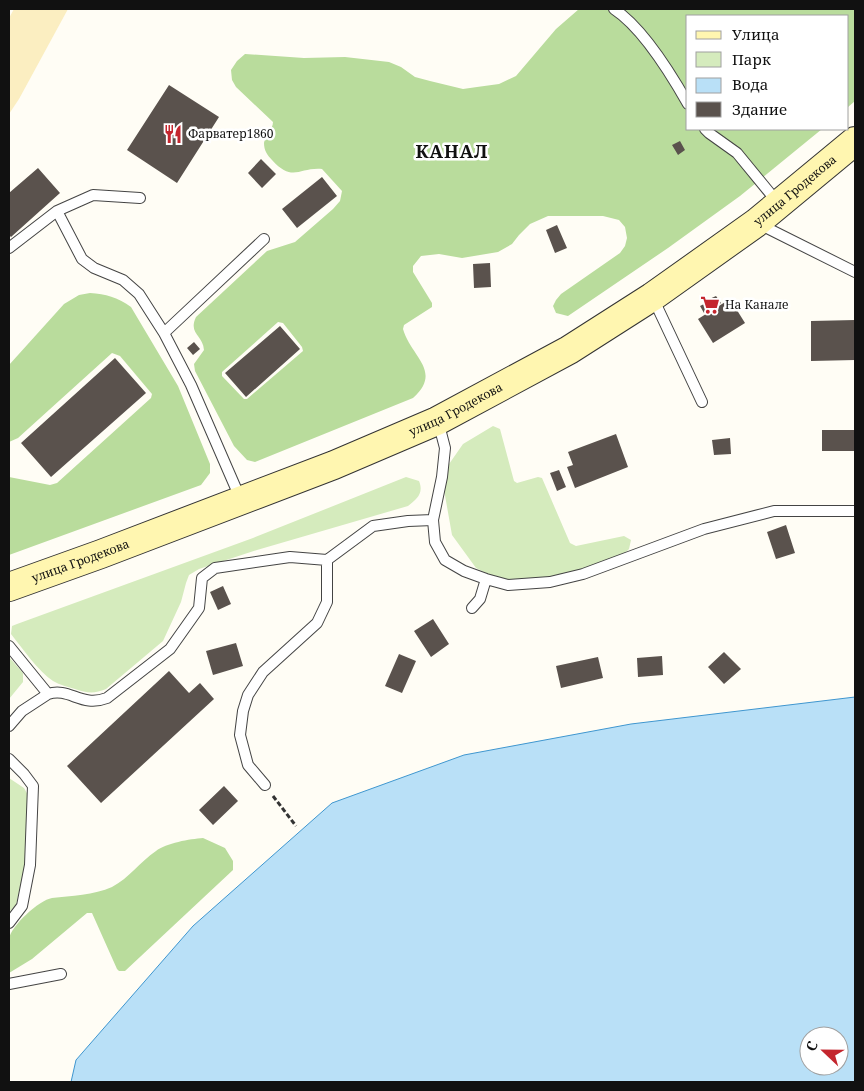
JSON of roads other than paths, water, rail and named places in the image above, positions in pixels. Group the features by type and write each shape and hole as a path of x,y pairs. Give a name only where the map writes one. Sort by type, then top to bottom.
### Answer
{"main road":[{"name":"улица Гродекова","path":"9,587 334,466 437,420 569,350 652,297 756,222 855,142"}],"lane":[{"path":"614,9 628,19 673,78 686,101"},
{"path":"706,130 737,153 779,204"},
{"path":"9,248 57,211 94,195 140,198"},
{"path":"57,211 82,259 94,268 123,280 139,294 164,333 191,385 242,501"},
{"path":"756,222 855,272"},
{"path":"164,333 264,238"},
{"path":"652,297 702,402"},
{"path":"437,420 444,448 442,478 433,520 435,542 445,560 464,571 486,580 508,585 550,582 584,574 704,529 774,511 855,511"},
{"path":"9,726 22,711 48,694 56,692 98,702 107,698 170,649 199,608 202,578 215,568 290,557 328,560 373,526 433,520"},
{"path":"265,785 248,765 240,735 243,711 248,695 263,672 317,623 327,602 328,560"},
{"path":"472,608 480,599 486,580"},
{"path":"9,646 48,694"},
{"path":"9,759 33,786 30,865 22,906 9,923"},
{"path":"9,984 60,974"}],"water":[{"path":"855,697 855,1082 71,1082 76,1060 193,926 332,803 464,755 631,724"}],"place":[{"name":"Фарватер1860","path":"173,134"},
{"name":"На Канале","path":"710,305"}],"district":[{"name":"КАНАЛ","path":"452,152"}]}
